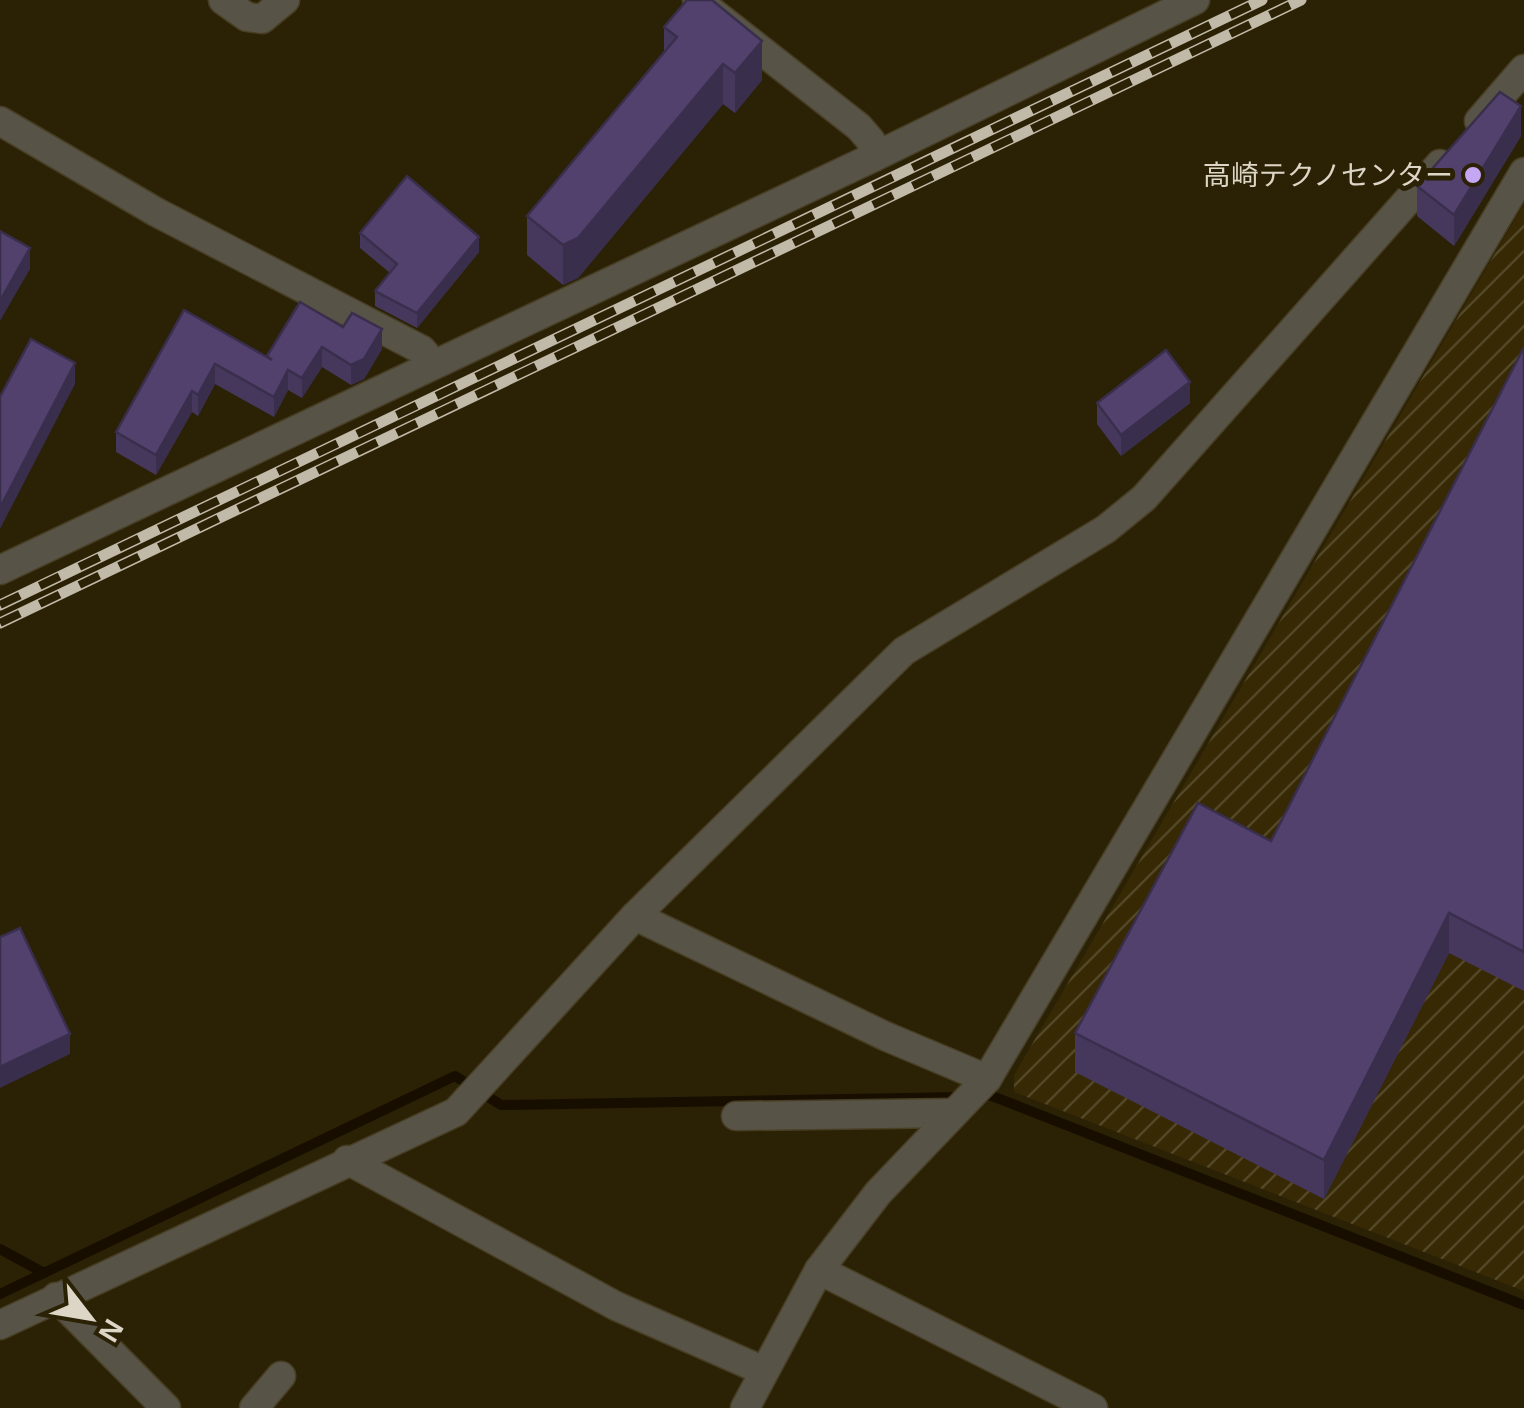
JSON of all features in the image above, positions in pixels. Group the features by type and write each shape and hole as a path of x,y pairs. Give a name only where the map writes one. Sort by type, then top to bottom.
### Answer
{"street":[{"path":"223,0 247,17 262,19 285,0"},
{"path":"697,0 860,127 871,140 874,158"},
{"path":"0,570 874,158 1195,0"},
{"path":"0,1324 456,1112 635,916 904,651 1106,529 1144,498 1524,69"},
{"path":"2,125 156,212 422,350 434,364"},
{"path":"745,1408 819,1270 878,1193 987,1079 1524,172"},
{"path":"635,916 885,1036 987,1079"},
{"path":"736,1116 954,1112"},
{"path":"347,1160 616,1306 764,1371"},
{"path":"819,1270 1092,1408"},
{"path":"56,1298 166,1408"},
{"path":"254,1408 281,1376"}],"shaded area":[{"path":"1524,204 1524,1291 1014,1092 1014,1075"}],"building":[{"path":"687,0 712,0 762,41 735,73 723,64 578,238 563,245 527,216 677,37 664,27"},
{"path":"1500,92 1521,106 1454,215 1417,186"},
{"path":"407,176 479,237 417,313 375,291 397,264 360,233"},
{"path":"0,231 30,248 0,301"},
{"path":"300,302 343,327 352,313 382,329 364,359 351,365 322,347 302,378 288,370 274,397 215,364 198,395 192,391 156,455 116,432 184,310 272,360 267,356"},
{"path":"31,339 75,363 0,508 0,397"},
{"path":"1524,347 1524,952 1449,913 1324,1160 1075,1033 1198,803 1271,841"},
{"path":"1166,350 1190,382 1121,435 1097,403"},
{"path":"20,928 70,1034 0,1067 0,937"}],"waterway":[{"path":"0,1294 455,1076 501,1105 963,1097"},
{"path":"980,1096 992,1096 1524,1305"},
{"path":"0,1249 44,1273"}],"railway":[{"path":"0,605 1262,0"},
{"path":"0,623 1301,0"}],"place":[{"name":"高崎テクノセンター","path":"1473,175"}]}
